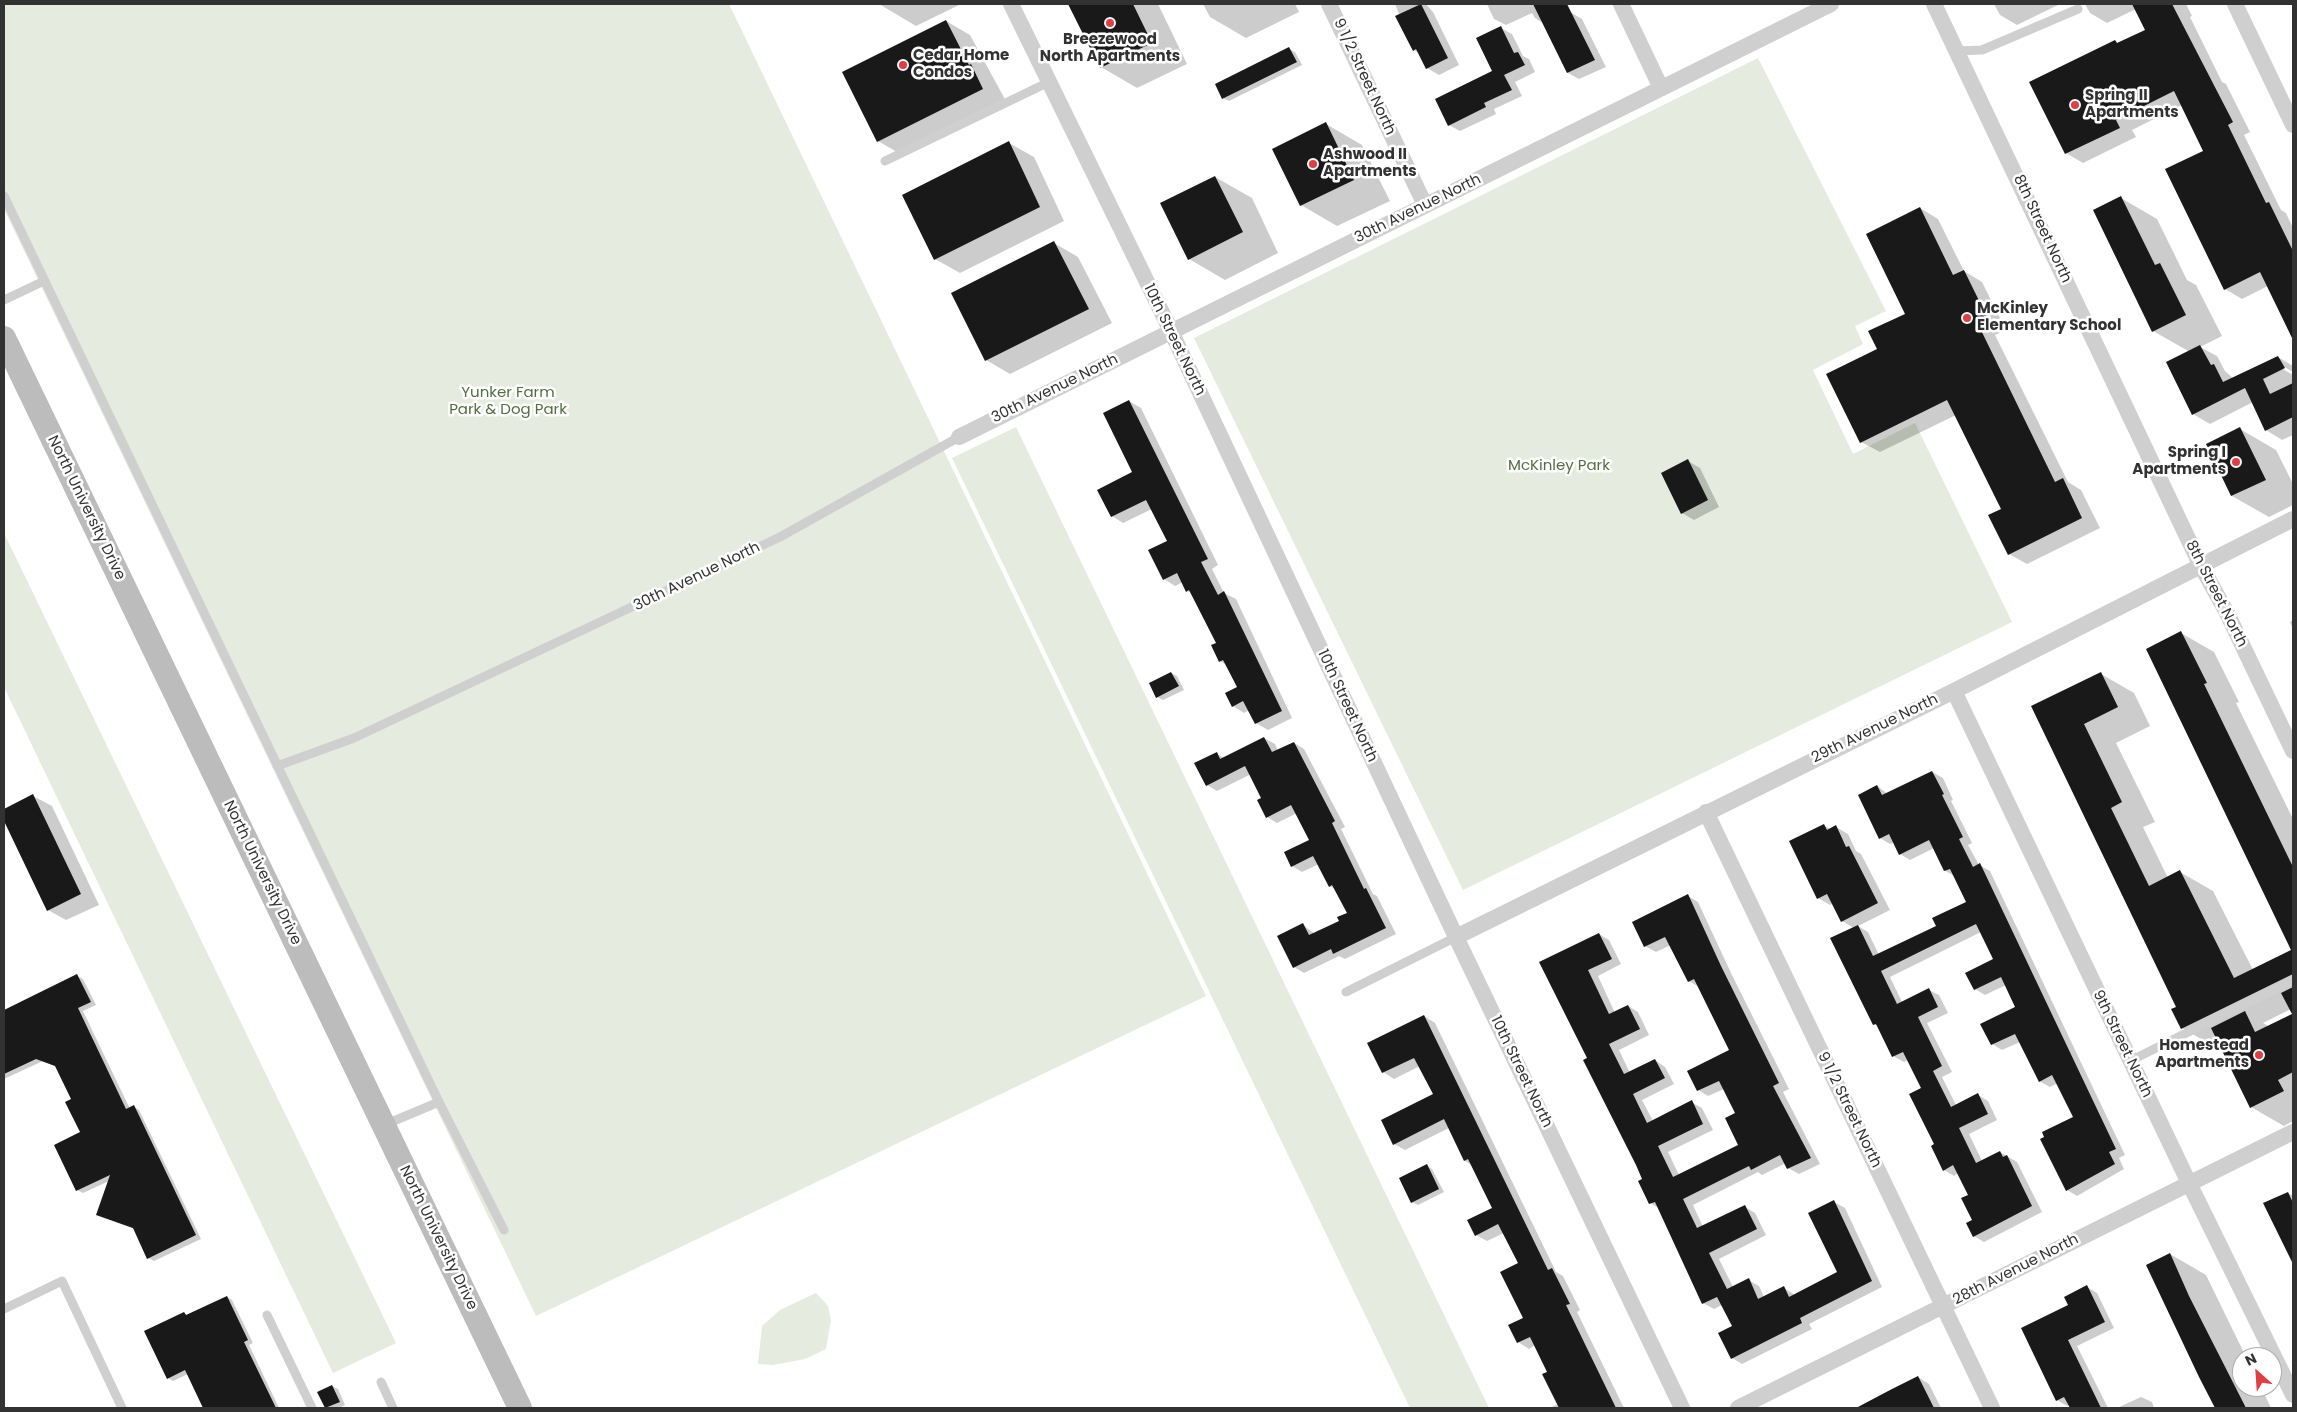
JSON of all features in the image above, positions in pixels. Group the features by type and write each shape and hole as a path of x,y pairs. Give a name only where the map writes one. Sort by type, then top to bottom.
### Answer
{"main road":[{"name":"North University Drive","path":"4,338 520,1408"}],"street":[{"name":"10th Street North","path":"1011,4 1171,332 1456,937 1682,1408"},
{"name":"9 1/2 Street North","path":"1329,4 1425,205"},
{"path":"1621,4 1661,88"},
{"name":"30th Avenue North","path":"959,437 1831,4"},
{"name":"8th Street North","path":"1934,4 2201,566 2227,613 2293,751"},
{"path":"2235,4 2293,125"},
{"name":"29th Avenue North","path":"1456,937 1954,691 2293,520"},
{"name":"9th Street North","path":"1954,691 2189,1183 2293,1395"},
{"name":"9 1/2 Street North","path":"1706,812 1992,1408"},
{"name":"28th Avenue North","path":"1738,1408 1944,1308 2293,1132"}],"lane":[{"path":"1957,51 1982,50 2078,9"},
{"path":"885,160 1049,82"},
{"path":"4,196 439,1102 504,1230"},
{"path":"4,300 44,281"},
{"name":"30th Avenue North","path":"277,766 354,738 772,541 959,437"},
{"path":"1346,992 1456,937"},
{"path":"2130,1060 2293,980"},
{"path":"384,1125 439,1102"},
{"path":"4,1308 62,1281 122,1408"},
{"path":"267,1315 312,1408"},
{"path":"381,1382 392,1408"}],"green space":[{"name":"Yunker Farm Park & Dog Park","path":"4,4 729,4 1206,996 536,1316 4,209"},
{"name":"McKinley Park","path":"1758,58 1886,311 1855,326 1863,344 1813,370 1853,454 1915,423 2012,622 1463,890 1194,338"},
{"path":"1016,427 1489,1408 1410,1408 952,458"},
{"path":"4,533 396,1343 333,1373 4,687"},
{"path":"816,1293 828,1306 831,1320 826,1349 805,1359 773,1365 758,1364 762,1326 780,1310"}],"building":[{"name":"Breezewood North Apartments","path":"1068,4 1133,4 1152,43 1100,68"},
{"path":"1421,4 1448,58 1426,69 1416,49 1413,51 1395,16"},
{"path":"1533,4 1567,4 1595,60 1567,73"},
{"path":"2132,4 2172,4 2233,122 2228,125 2266,203 2269,202 2293,251 2293,340 2260,272 2224,290 2165,169 2203,151 2174,91 2116,120 2120,128 2065,154 2029,82 2115,40 2117,43 2145,30"},
{"path":"946,20 983,89 877,142 842,72"},
{"path":"1501,26 1514,53 1518,52 1525,65 1504,75 1512,90 1484,103 1486,107 1448,126 1435,99 1492,71 1476,38"},
{"path":"1289,47 1297,62 1222,99 1215,84"},
{"name":"Ashwood II Apartments","path":"1326,122 1354,180 1300,206 1272,149"},
{"path":"1009,141 1040,207 934,260 902,195"},
{"path":"1215,176 1243,232 1188,260 1160,203"},
{"path":"2121,196 2155,265 2160,263 2186,315 2152,332 2093,210"},
{"path":"1920,207 1953,275 1964,270 1988,319 1978,324 2055,482 2063,478 2082,518 2008,555 1988,515 2001,509 1947,400 1860,443 1826,374 1877,349 1868,331 1905,314 1866,234"},
{"path":"1054,241 1089,309 985,361 951,293"},
{"path":"2200,345 2211,365 2214,364 2223,382 2278,356 2285,368 2263,379 2270,394 2293,383 2293,417 2265,431 2245,388 2192,415 2166,362"},
{"path":"1129,400 1208,559 1201,562 1218,595 1224,591 1282,711 1255,724 1243,701 1232,707 1225,693 1237,687 1223,660 1219,662 1211,645 1216,643 1189,590 1186,592 1177,573 1163,580 1148,550 1167,541 1146,500 1111,517 1097,490 1132,472 1103,413"},
{"name":"Spring I Apartments","path":"2240,427 2266,480 2231,496 2206,444"},
{"path":"1688,459 1708,500 1681,514 1661,473"},
{"path":"2181,631 2207,683 2204,684 2293,867 2293,974 2181,1029 2171,1009 2176,1007 2031,706 2101,672 2118,707 2084,724 2122,802 2111,808 2149,886 2180,870 2234,978 2291,950 2146,649"},
{"path":"1171,672 1179,686 1156,698 1149,683"},
{"path":"1264,737 1272,752 1294,742 1335,821 1332,823 1364,889 1366,888 1386,928 1333,954 1331,949 1293,968 1277,936 1303,923 1309,935 1339,921 1337,917 1347,913 1332,885 1329,887 1313,856 1291,867 1284,852 1309,840 1291,805 1266,818 1257,800 1261,798 1245,766 1206,786 1194,763 1217,752 1220,759"},
{"path":"1932,771 1963,837 1959,839 1973,867 1980,863 2116,1149 2109,1152 2115,1164 2066,1191 2040,1139 2044,1137 2042,1132 2073,1117 2052,1075 2039,1082 2015,1034 1991,1045 1980,1024 2015,1007 2001,977 1974,990 1965,973 1993,959 1976,924 1881,971 1897,1004 1929,988 1938,1007 1918,1017 1942,1066 1933,1071 1951,1107 1978,1093 1988,1114 1959,1128 1976,1163 2000,1151 2003,1157 2007,1155 2032,1206 1973,1237 1966,1223 1972,1220 1961,1198 1968,1195 1953,1165 1943,1171 1931,1146 1934,1144 1909,1094 1921,1088 1903,1052 1892,1057 1876,1024 1873,1025 1830,938 1858,925 1873,956 1936,926 1932,918 1966,902 1950,869 1944,871 1929,840 1899,855 1889,834 1879,839 1858,795 1877,785 1882,795"},
{"path":"33,794 81,894 47,911 4,821 4,809"},
{"path":"1824,824 1827,830 1836,825 1846,847 1849,846 1878,903 1841,922 1827,894 1817,899 1789,841"},
{"path":"1688,894 1721,966 1779,1083 1773,1086 1811,1158 1787,1169 1780,1155 1751,1170 1749,1166 1683,1199 1697,1228 1745,1205 1757,1229 1709,1253 1727,1289 1749,1278 1758,1299 1784,1286 1789,1297 1837,1272 1808,1213 1834,1200 1872,1281 1800,1318 1802,1323 1731,1359 1718,1333 1732,1326 1717,1297 1702,1304 1655,1202 1649,1204 1638,1181 1642,1179 1636,1165 1583,1060 1587,1058 1539,962 1599,933 1612,959 1588,970 1609,1014 1628,1005 1640,1029 1609,1044 1624,1074 1655,1059 1665,1078 1633,1094 1647,1123 1692,1100 1703,1124 1658,1146 1673,1177 1738,1145 1725,1118 1735,1113 1719,1081 1697,1091 1687,1071 1729,1050 1694,979 1688,982 1665,937 1644,947 1632,922"},
{"path":"77,974 91,1002 78,1008 126,1109 134,1105 196,1235 147,1259 133,1228 96,1215 110,1175 76,1191 54,1145 80,1132 65,1102 71,1099 55,1066 36,1059 4,1074 4,1010"},
{"name":"Homestead Apartments","path":"2293,987 2293,1072 2278,1080 2284,1091 2250,1108 2211,1028 2245,1011 2255,1032 2292,1014 2281,993"},
{"path":"1424,1015 1548,1270 1552,1268 1570,1304 1566,1305 1616,1408 1559,1408 1542,1374 1547,1372 1530,1337 1517,1343 1508,1325 1523,1318 1500,1272 1518,1263 1498,1224 1475,1236 1467,1220 1492,1208 1468,1159 1464,1161 1444,1119 1393,1145 1381,1120 1433,1094 1414,1058 1382,1073 1367,1043"},
{"path":"1427,1164 1439,1189 1411,1203 1399,1178"},
{"path":"2288,1192 2293,1203 2293,1264 2263,1203"},
{"path":"2170,1253 2189,1296 2232,1380 2232,1397 2240,1397 2246,1408 2215,1408 2146,1265"},
{"path":"2087,1285 2105,1322 2068,1340 2101,1408 2070,1408 2064,1397 2056,1401 2021,1328 2068,1305 2064,1297"},
{"path":"227,1296 248,1340 244,1342 276,1408 203,1408 185,1370 167,1379 144,1331 184,1312 186,1315"},
{"path":"1918,1376 1934,1408 1856,1408 1892,1389"},
{"path":"332,1385 340,1402 325,1408 317,1392"}],"place":[{"name":"Breezewood North Apartments","path":"1110,23"},
{"name":"Cedar Home Condos","path":"903,65"},
{"name":"Spring II Apartments","path":"2075,105"},
{"name":"Ashwood II Apartments","path":"1313,164"},
{"name":"McKinley Elementary School","path":"1967,318"},
{"name":"Spring I Apartments","path":"2236,462"},
{"name":"Homestead Apartments","path":"2259,1055"}]}
